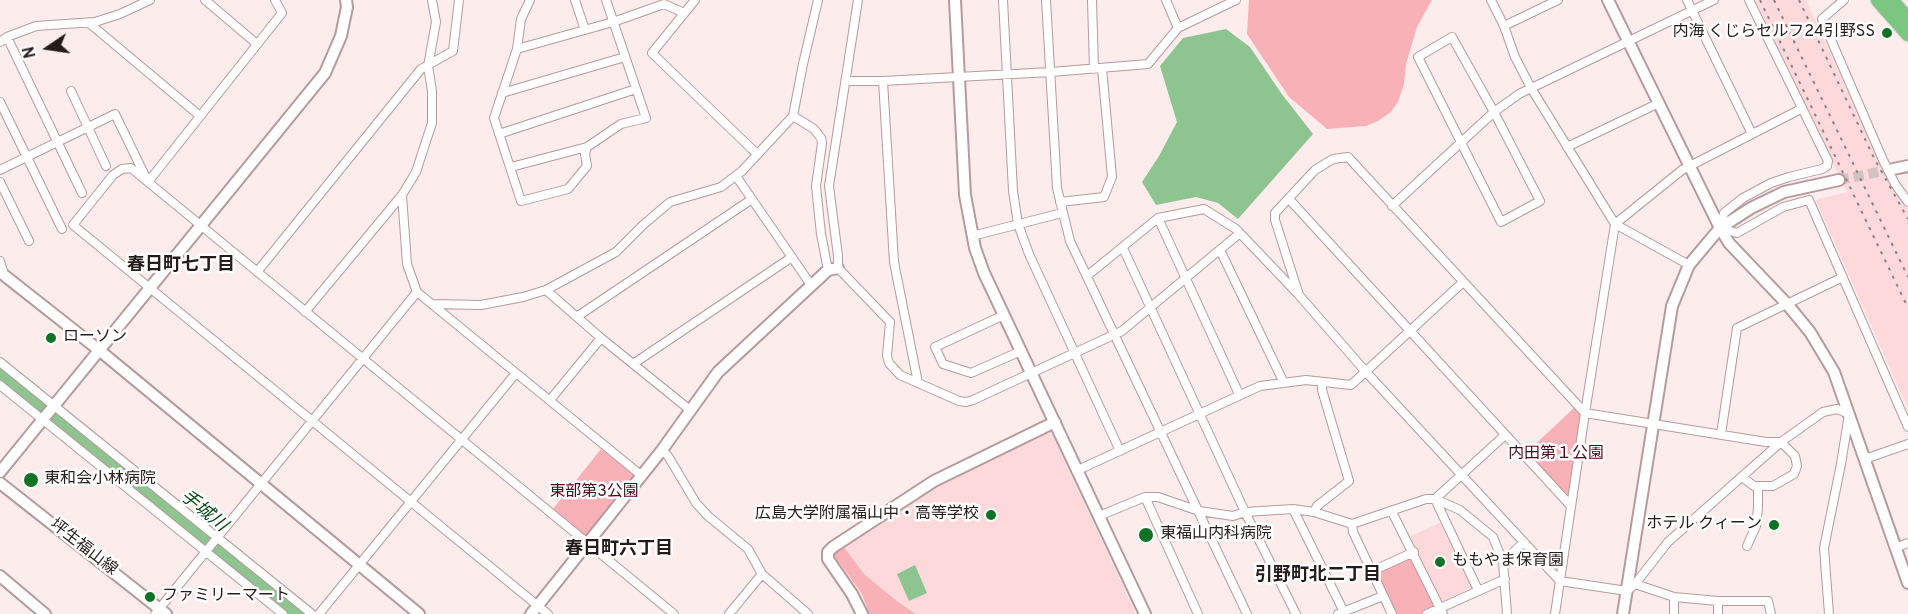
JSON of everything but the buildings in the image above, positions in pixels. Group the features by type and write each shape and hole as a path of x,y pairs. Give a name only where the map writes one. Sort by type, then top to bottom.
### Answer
{"highway":[{"path":"1878,0 1908,34"},
{"path":"1891,0 1908,19"}],"street":[{"path":"82,193 58,142 3,40 36,26 89,23 120,14 150,0"},
{"path":"205,0 258,44"},
{"path":"148,182 282,13 275,0"},
{"path":"0,472 324,73 341,36 347,7 346,0"},
{"path":"305,312 402,195 416,172 432,123 432,91 428,66 436,22 432,0"},
{"path":"257,272 421,69 453,51 459,0"},
{"path":"530,0 521,19 517,49 494,117 521,201 568,189 587,166 585,154 587,147"},
{"path":"575,0 585,30"},
{"path":"511,167 587,147 621,124 646,118 606,0"},
{"path":"695,0 652,53 757,154"},
{"path":"431,304 481,305 546,290 616,252 670,202 721,187 736,176 792,116 818,0"},
{"path":"534,610 642,476 718,372 811,285 833,269 838,256 829,186 858,0"},
{"path":"955,0 965,195 972,236 984,273 1145,614"},
{"path":"1003,0 1013,190 1018,224 1029,254 1120,451"},
{"path":"1046,0 1057,188 1070,241 1247,614"},
{"path":"1060,202 1104,197 1112,177 1092,0"},
{"path":"1166,0 1178,28"},
{"path":"847,81 1051,72 1148,64 1178,28 1236,0"},
{"path":"1491,0 1531,88 1615,224 1689,265"},
{"path":"1504,26 1558,0"},
{"path":"1608,0 1688,166 1729,243 1787,304 1810,332 1834,372 1908,583"},
{"path":"1687,0 1752,134"},
{"path":"1392,206 1494,112 1531,88 1714,0"},
{"path":"1720,228 1725,213 1743,198 1771,183 1827,166 1828,161 1749,0"},
{"path":"1844,0 1822,19 1882,160 1908,202"},
{"path":"517,49 613,22 664,4 684,13"},
{"path":"89,23 200,116"},
{"path":"1452,37 1540,201 1501,222 1461,144 1418,57 1452,37"},
{"path":"502,93 625,57"},
{"path":"883,81 894,262 918,383"},
{"path":"499,134 636,89"},
{"path":"71,91 106,166"},
{"path":"0,102 62,229"},
{"path":"1567,147 1659,103"},
{"path":"1555,614 1615,224 1688,166 1801,109"},
{"path":"0,170 115,114 148,182"},
{"path":"792,116 814,129 821,138 816,186 821,234 833,269 890,322 887,348 889,363 900,375 959,401 966,402 1116,335 1152,308 1240,233"},
{"path":"1298,294 1275,220 1275,213 1315,170 1341,157 1348,157 1462,283 1585,413 1766,442 1780,442 1795,456 1797,466 1794,474 1773,486 1758,487 1742,477"},
{"path":"1893,169 1908,166"},
{"path":"548,614 534,610 412,501 73,225 112,175 131,168 674,614"},
{"path":"736,176 811,285"},
{"path":"1623,614 1631,587 1653,423 1672,306 1689,265 1720,228 1751,208 1784,192 1839,180"},
{"path":"0,182 29,241"},
{"path":"402,195 408,264 417,292 642,476"},
{"path":"1289,199 1570,505"},
{"path":"578,316 752,200"},
{"path":"1720,228 1737,232 1783,207 1809,200 1908,427"},
{"path":"1087,276 1158,218 1204,209 1240,233 1560,581 1631,587 1674,597 1718,601 1768,601 1771,614"},
{"path":"972,236 1062,213"},
{"path":"1158,218 1239,394"},
{"path":"1123,248 1245,512 1296,614"},
{"path":"1220,250 1284,383"},
{"path":"633,364 792,257"},
{"path":"0,261 2,274 99,350 419,614"},
{"path":"1721,434 1737,328 1844,277"},
{"path":"1078,470 1260,386 1306,380 1351,385 1462,283"},
{"path":"546,290 690,410"},
{"path":"160,612 417,292"},
{"path":"1004,315 935,347 943,364 971,373 1021,351"},
{"path":"550,400 601,338"},
{"path":"0,362 48,413 283,614"},
{"path":"319,614 516,373"},
{"path":"1314,513 1317,506 1349,482 1322,383"},
{"path":"0,385 48,413 217,539 312,614"},
{"path":"1631,587 1668,542 1780,442 1823,412 1837,409 1849,414"},
{"path":"1829,614 1824,548 1849,414"},
{"path":"862,614 852,594 828,559 828,552 833,547 934,481 1055,422"},
{"path":"1435,499 1505,435"},
{"path":"1865,459 1908,444"},
{"path":"662,450 668,456 696,503 748,549 762,574 808,614"},
{"name":"坪生福山線","path":"0,483 160,612"},
{"path":"1747,546 1755,526 1758,487"},
{"path":"1099,516 1145,497 1158,497 1199,511 1233,516 1245,512 1293,509 1352,524 1435,499 1460,510 1493,537 1503,562 1507,614"},
{"path":"1145,497 1198,614"},
{"path":"1435,499 1478,590"},
{"path":"1293,509 1342,613 1383,596"},
{"path":"1392,512 1442,611"},
{"path":"1352,524 1353,532 1392,614"},
{"path":"1503,562 1524,542"},
{"path":"1895,548 1908,543"},
{"path":"1372,571 1414,552"},
{"path":"729,614 762,574"},
{"path":"0,576 45,614"},
{"path":"1426,614 1442,611 1478,590 1505,579"},
{"path":"1674,597 1674,614"},
{"path":"1718,601 1718,614"}],"shaded area":[{"path":"1755,0 1806,0 1879,160 1908,209 1908,409 1816,201 1847,192"},
{"path":"1226,29 1250,47 1281,93 1313,134 1238,219 1218,203 1196,197 1156,205 1142,182 1177,122 1160,66 1183,38"},
{"name":"広島大学附属福山中・高等学校","path":"1050,430 1136,614 916,614 864,574 844,547 938,484"},
{"name":"ももやま保育園","path":"1440,523 1473,588 1440,603 1408,537"},
{"path":"915,565 927,593 909,601 897,574"}],"green space":[{"path":"1249,0 1432,0 1417,27 1406,64 1404,84 1398,102 1391,112 1366,126 1327,129 1289,97 1247,34"},
{"name":"内田第１公園","path":"1576,406 1583,413 1569,501 1525,454"},
{"name":"東部第3公園","path":"601,449 635,476 587,537 553,509"},
{"path":"844,547 864,574 916,614 869,614 862,594 833,554"},
{"path":"1414,553 1439,607 1424,614 1393,614 1373,572"}],"waterway":[{"name":"手城川","path":"0,372 298,614"}],"tunnel":[{"path":"1839,180 1893,169"}],"railway":[{"path":"1760,0 1908,308"},
{"path":"1774,0 1908,277"},
{"path":"1799,0 1874,158 1908,219"}],"place":[{"name":"内海 くじらセルフ24引野SS","path":"1887,33"},
{"name":"ローソン","path":"51,338"},
{"name":"東和会小林病院","path":"31,480"},
{"name":"広島大学附属福山中・高等学校","path":"991,515"},
{"name":"ホテル クィーン","path":"1774,525"},
{"name":"東福山内科病院","path":"1146,535"},
{"name":"ももやま保育園","path":"1440,562"},
{"name":"ファミリーマート","path":"150,597"}],"district":[{"name":"春日町七丁目","path":"181,266"},
{"name":"春日町六丁目","path":"619,550"},
{"name":"引野町北二丁目","path":"1318,576"}]}
